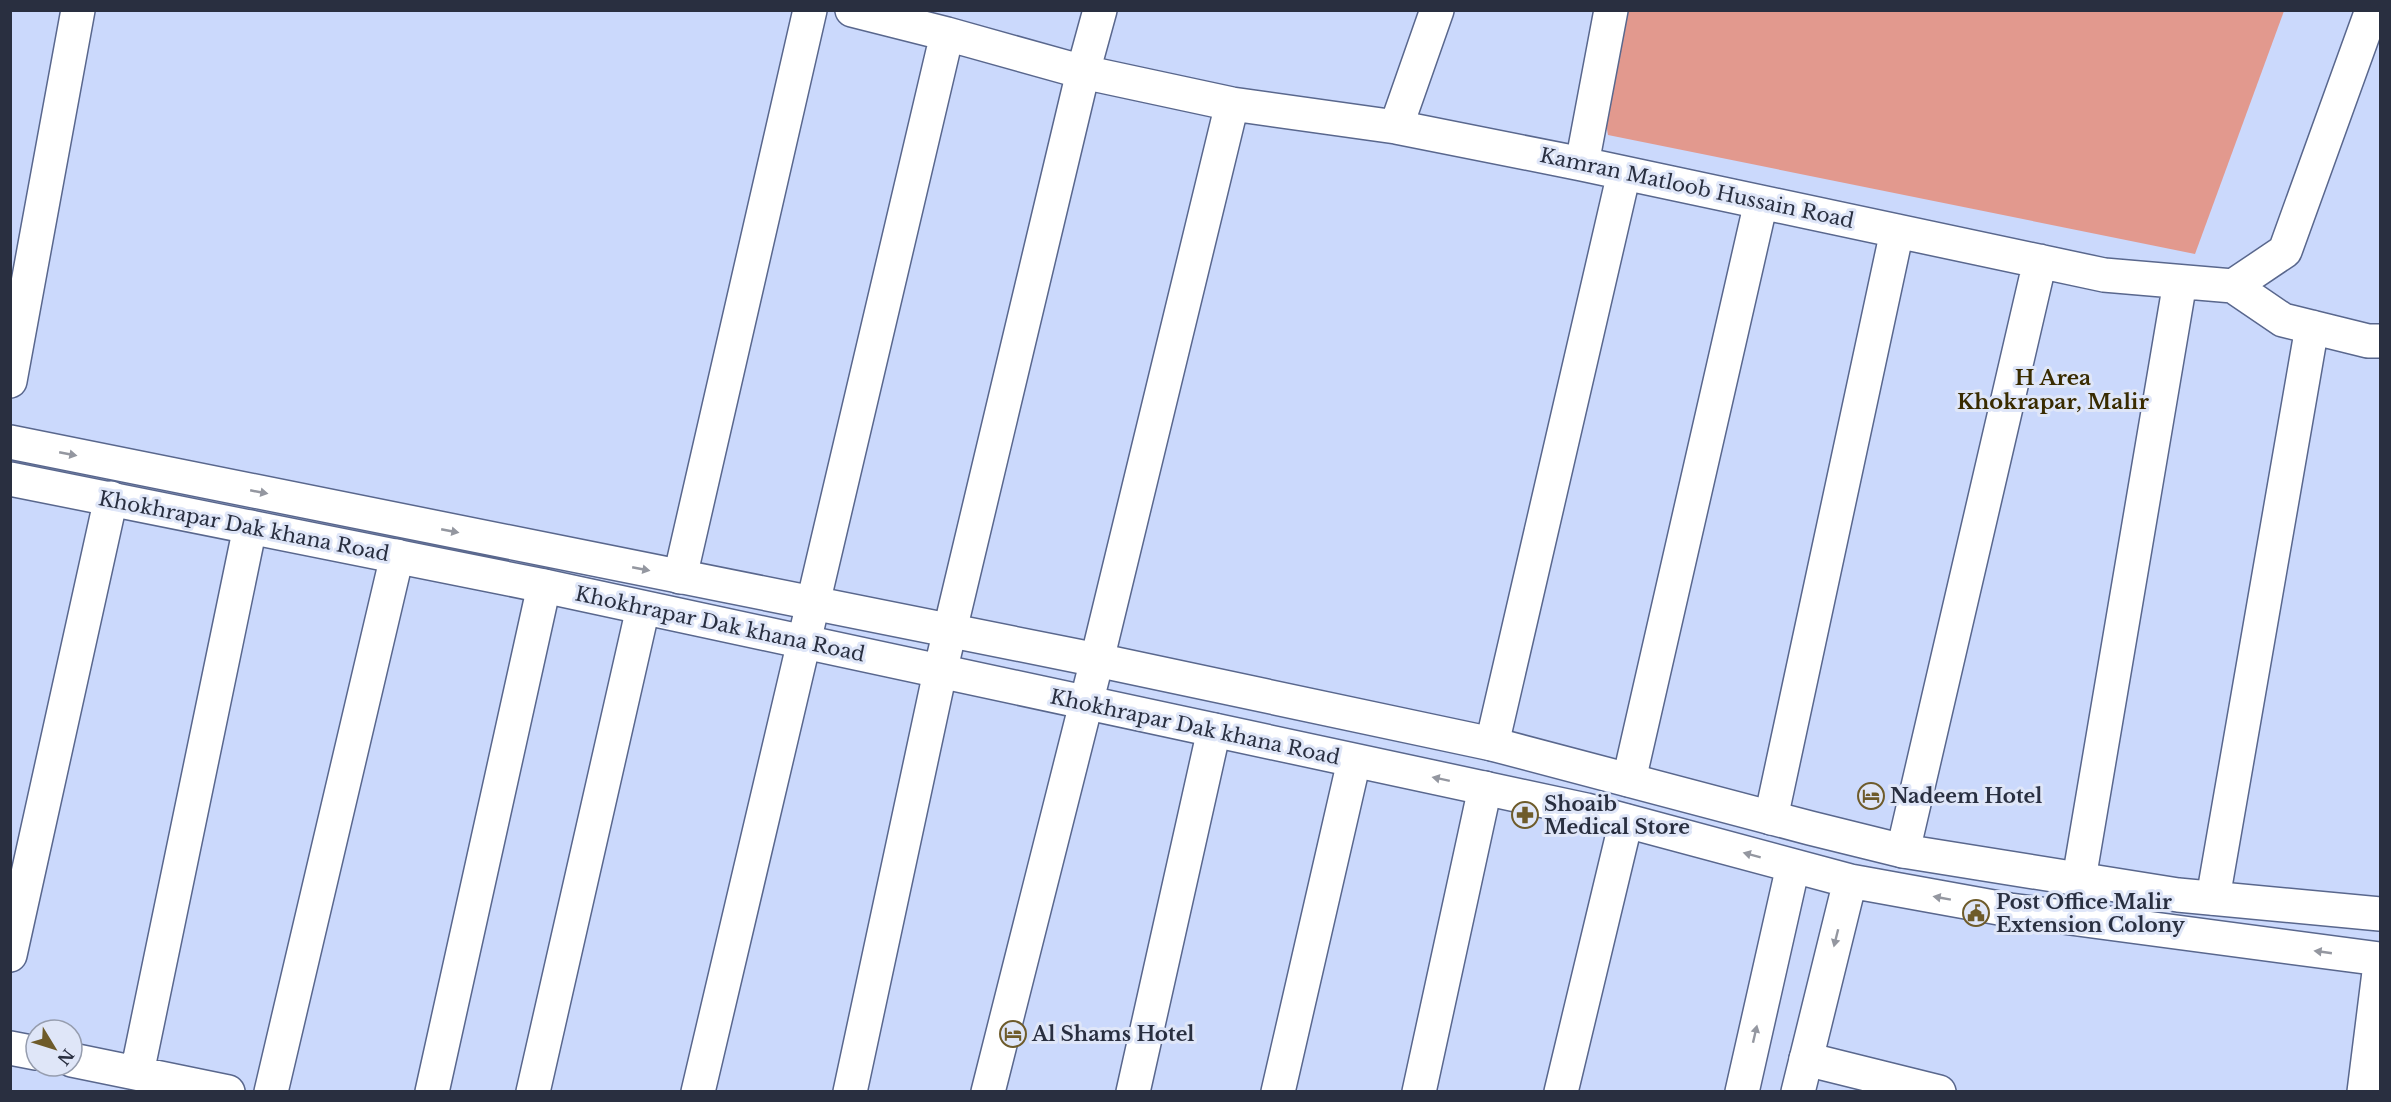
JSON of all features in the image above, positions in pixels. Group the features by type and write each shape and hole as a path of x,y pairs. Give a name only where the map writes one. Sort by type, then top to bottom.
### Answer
{"street":[{"path":"10,381 17,310 78,10"},
{"path":"680,577 810,10"},
{"name":"Kamran Matloob Hussain Road","path":"852,10 1083,72 1232,104 1396,127 1582,164 2104,275 2232,286"},
{"path":"850,1092 940,672 1083,72 1100,10"},
{"path":"1582,164 1611,10"},
{"path":"2372,10 2285,251 2232,286 2283,320 2368,341 2380,341"},
{"path":"1396,127 1430,12"},
{"path":"698,1092 947,34"},
{"path":"988,1092 1097,660 1232,104"},
{"path":"1492,744 1624,173"},
{"path":"1629,780 1761,202"},
{"path":"1771,818 1897,231"},
{"path":"1903,851 2040,261"},
{"path":"2079,879 2180,282"},
{"path":"2213,898 2312,327"},
{"name":"Khokhrapar Dak khana Road","path":"10,442 1097,660 1492,744 1903,851 2178,895 2380,914"},
{"name":"Khokhrapar Dak khana Road","path":"10,479 544,586 1485,788 1626,821 1850,881 2010,910 2380,961"},
{"path":"10,955 111,498"},
{"path":"137,1073 250,527"},
{"path":"271,1092 397,556"},
{"path":"432,1092 544,586"},
{"path":"533,1092 643,608"},
{"path":"1133,1092 1214,730"},
{"path":"1278,1092 1354,761"},
{"path":"1419,1092 1485,788"},
{"path":"1561,1092 1626,821"},
{"path":"1742,1092 1793,866"},
{"path":"1798,1092 1850,881"},
{"path":"2364,1092 2380,961"},
{"path":"1806,1059 1939,1092"},
{"path":"84,1062 228,1092"}],"shaded area":[{"path":"1622,11 2284,11 2195,254 1608,135 1603,107"}],"place":[{"name":"Nadeem Hotel","path":"1871,796"},
{"name":"Shoaib Medical Store","path":"1525,815"},
{"name":"Post Office Malir Extension Colony","path":"1976,913"},
{"name":"Al Shams Hotel","path":"1013,1034"}],"district":[{"name":"H Area Khokrapar, Malir","path":"2053,390"}]}
